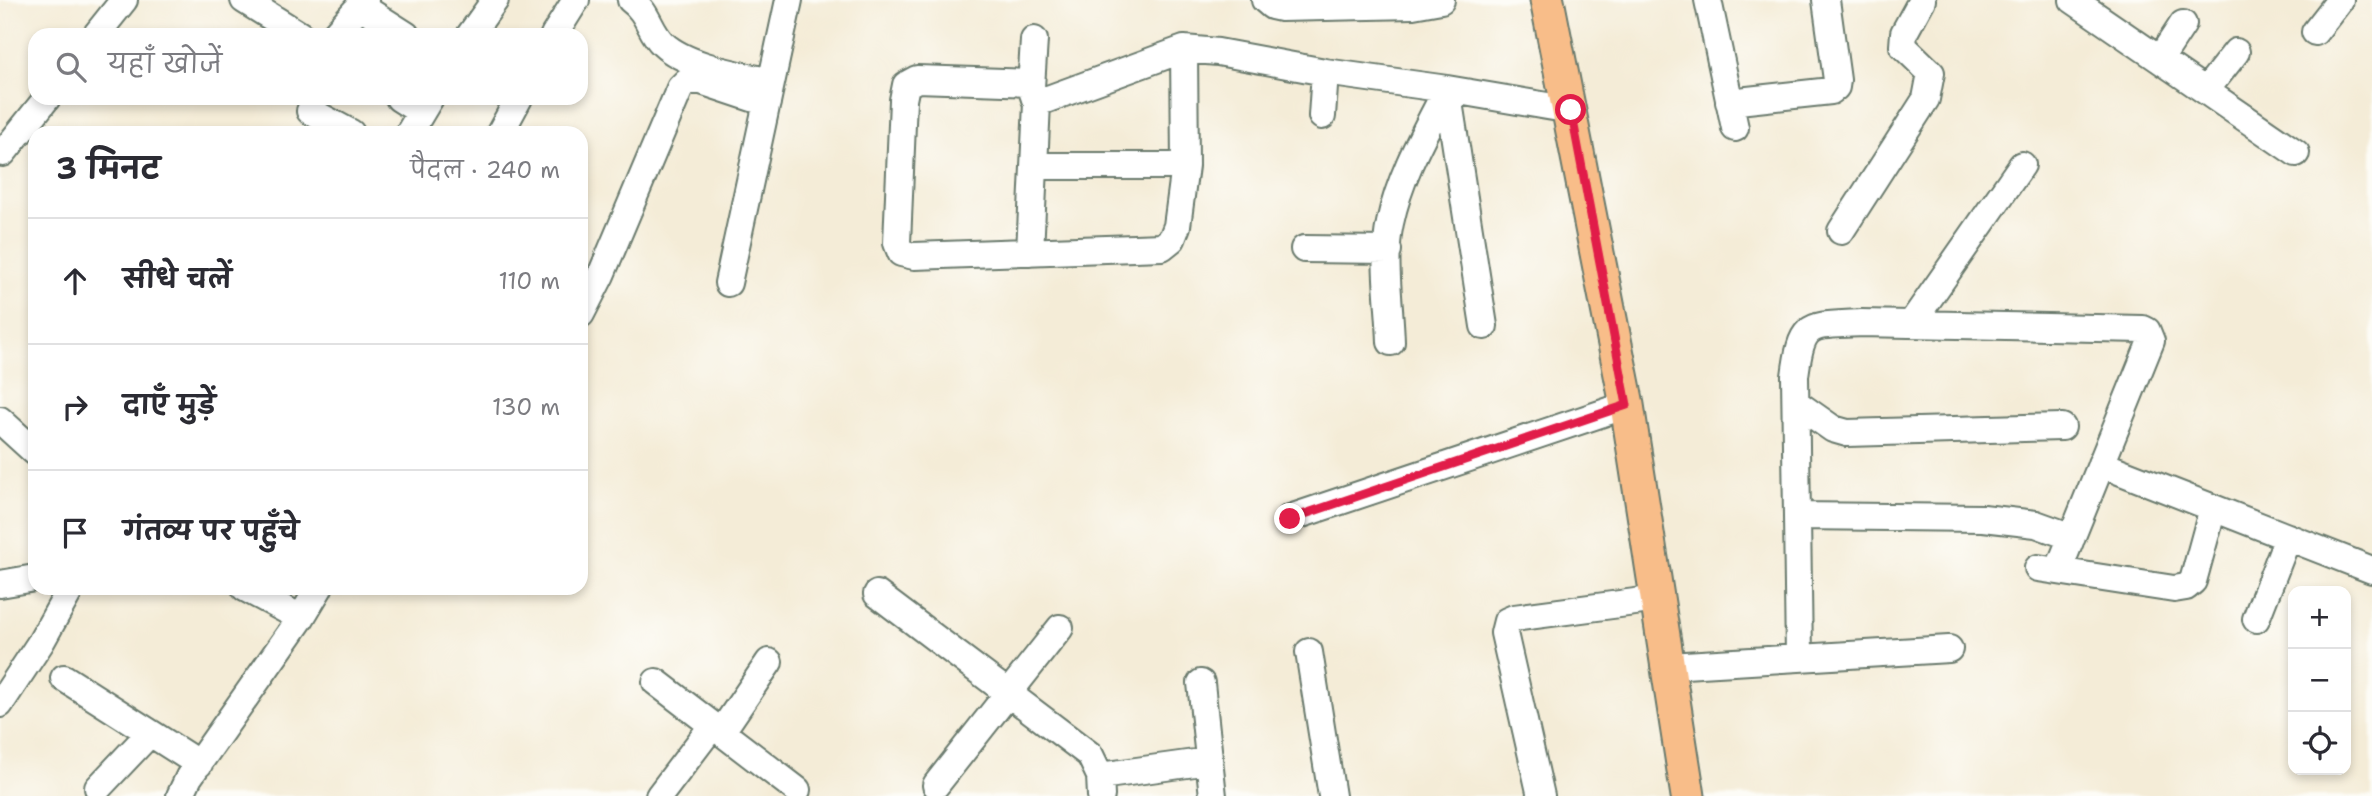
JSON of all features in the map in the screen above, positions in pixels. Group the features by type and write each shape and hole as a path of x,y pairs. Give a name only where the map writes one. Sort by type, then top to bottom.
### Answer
{"main road":[{"path":"1548,0 1627,405 1688,796"}],"street":[{"path":"102,28 124,0"},
{"path":"244,0 289,28"},
{"path":"475,28 495,0"},
{"path":"558,28 576,0"},
{"path":"631,0 643,10 663,45 686,58 769,92"},
{"path":"728,283 789,0"},
{"path":"1265,0 1272,6 1281,8 1413,5 1441,0"},
{"path":"1708,0 1735,128"},
{"path":"1730,102 1831,91 1836,87 1826,0"},
{"path":"1841,231 1926,99 1931,73 1903,46 1904,33 1922,0"},
{"path":"2073,0 2110,10 2160,59 2296,153"},
{"path":"2315,32 2339,0"},
{"path":"339,28 355,4 394,28"},
{"path":"2160,59 2183,24"},
{"path":"1030,252 1034,166 1034,40"},
{"path":"1184,49 1185,166 1177,226 1172,239 1162,247 914,256 901,253 897,243 903,100 906,85 917,79 1034,93 1184,49 1218,52 1325,72 1571,110"},
{"path":"2206,90 2236,52"},
{"path":"1322,116 1325,72"},
{"path":"591,269 680,88 687,81 769,92"},
{"path":"1391,342 1388,250 1390,224 1406,169 1447,89"},
{"path":"1447,89 1484,326"},
{"path":"1,154 41,105"},
{"path":"504,126 515,105"},
{"path":"309,114 336,126"},
{"path":"1911,324 2022,165"},
{"path":"1034,166 1185,166"},
{"path":"1304,249 1388,250"},
{"path":"1799,657 1795,376 1799,345 1806,332 1822,325 2143,328 2151,341 2072,537 2048,569 2174,589 2186,587 2193,581 2213,509"},
{"path":"1796,403 1833,429 1847,433 2062,427"},
{"path":"1290,519 1627,405"},
{"path":"0,420 28,446"},
{"path":"2101,464 2372,570"},
{"path":"1797,516 1983,518 2036,524 2072,537"},
{"path":"2256,619 2288,537"},
{"path":"0,584 28,579"},
{"path":"877,594 1090,755 1100,786 1209,761"},
{"path":"0,704 41,642 67,595"},
{"path":"258,595 301,618"},
{"path":"180,796 315,595"},
{"path":"1541,796 1504,633 1507,621 1658,599"},
{"path":"936,785 1060,628"},
{"path":"1668,666 1949,649"},
{"path":"1310,652 1332,796"},
{"path":"659,796 718,728 769,662"},
{"path":"64,678 199,764"},
{"path":"656,682 800,794"},
{"path":"1201,683 1213,796"},
{"path":"97,788 150,733"}],"route":[{"path":"1290,519 1627,405 1571,110"}]}
